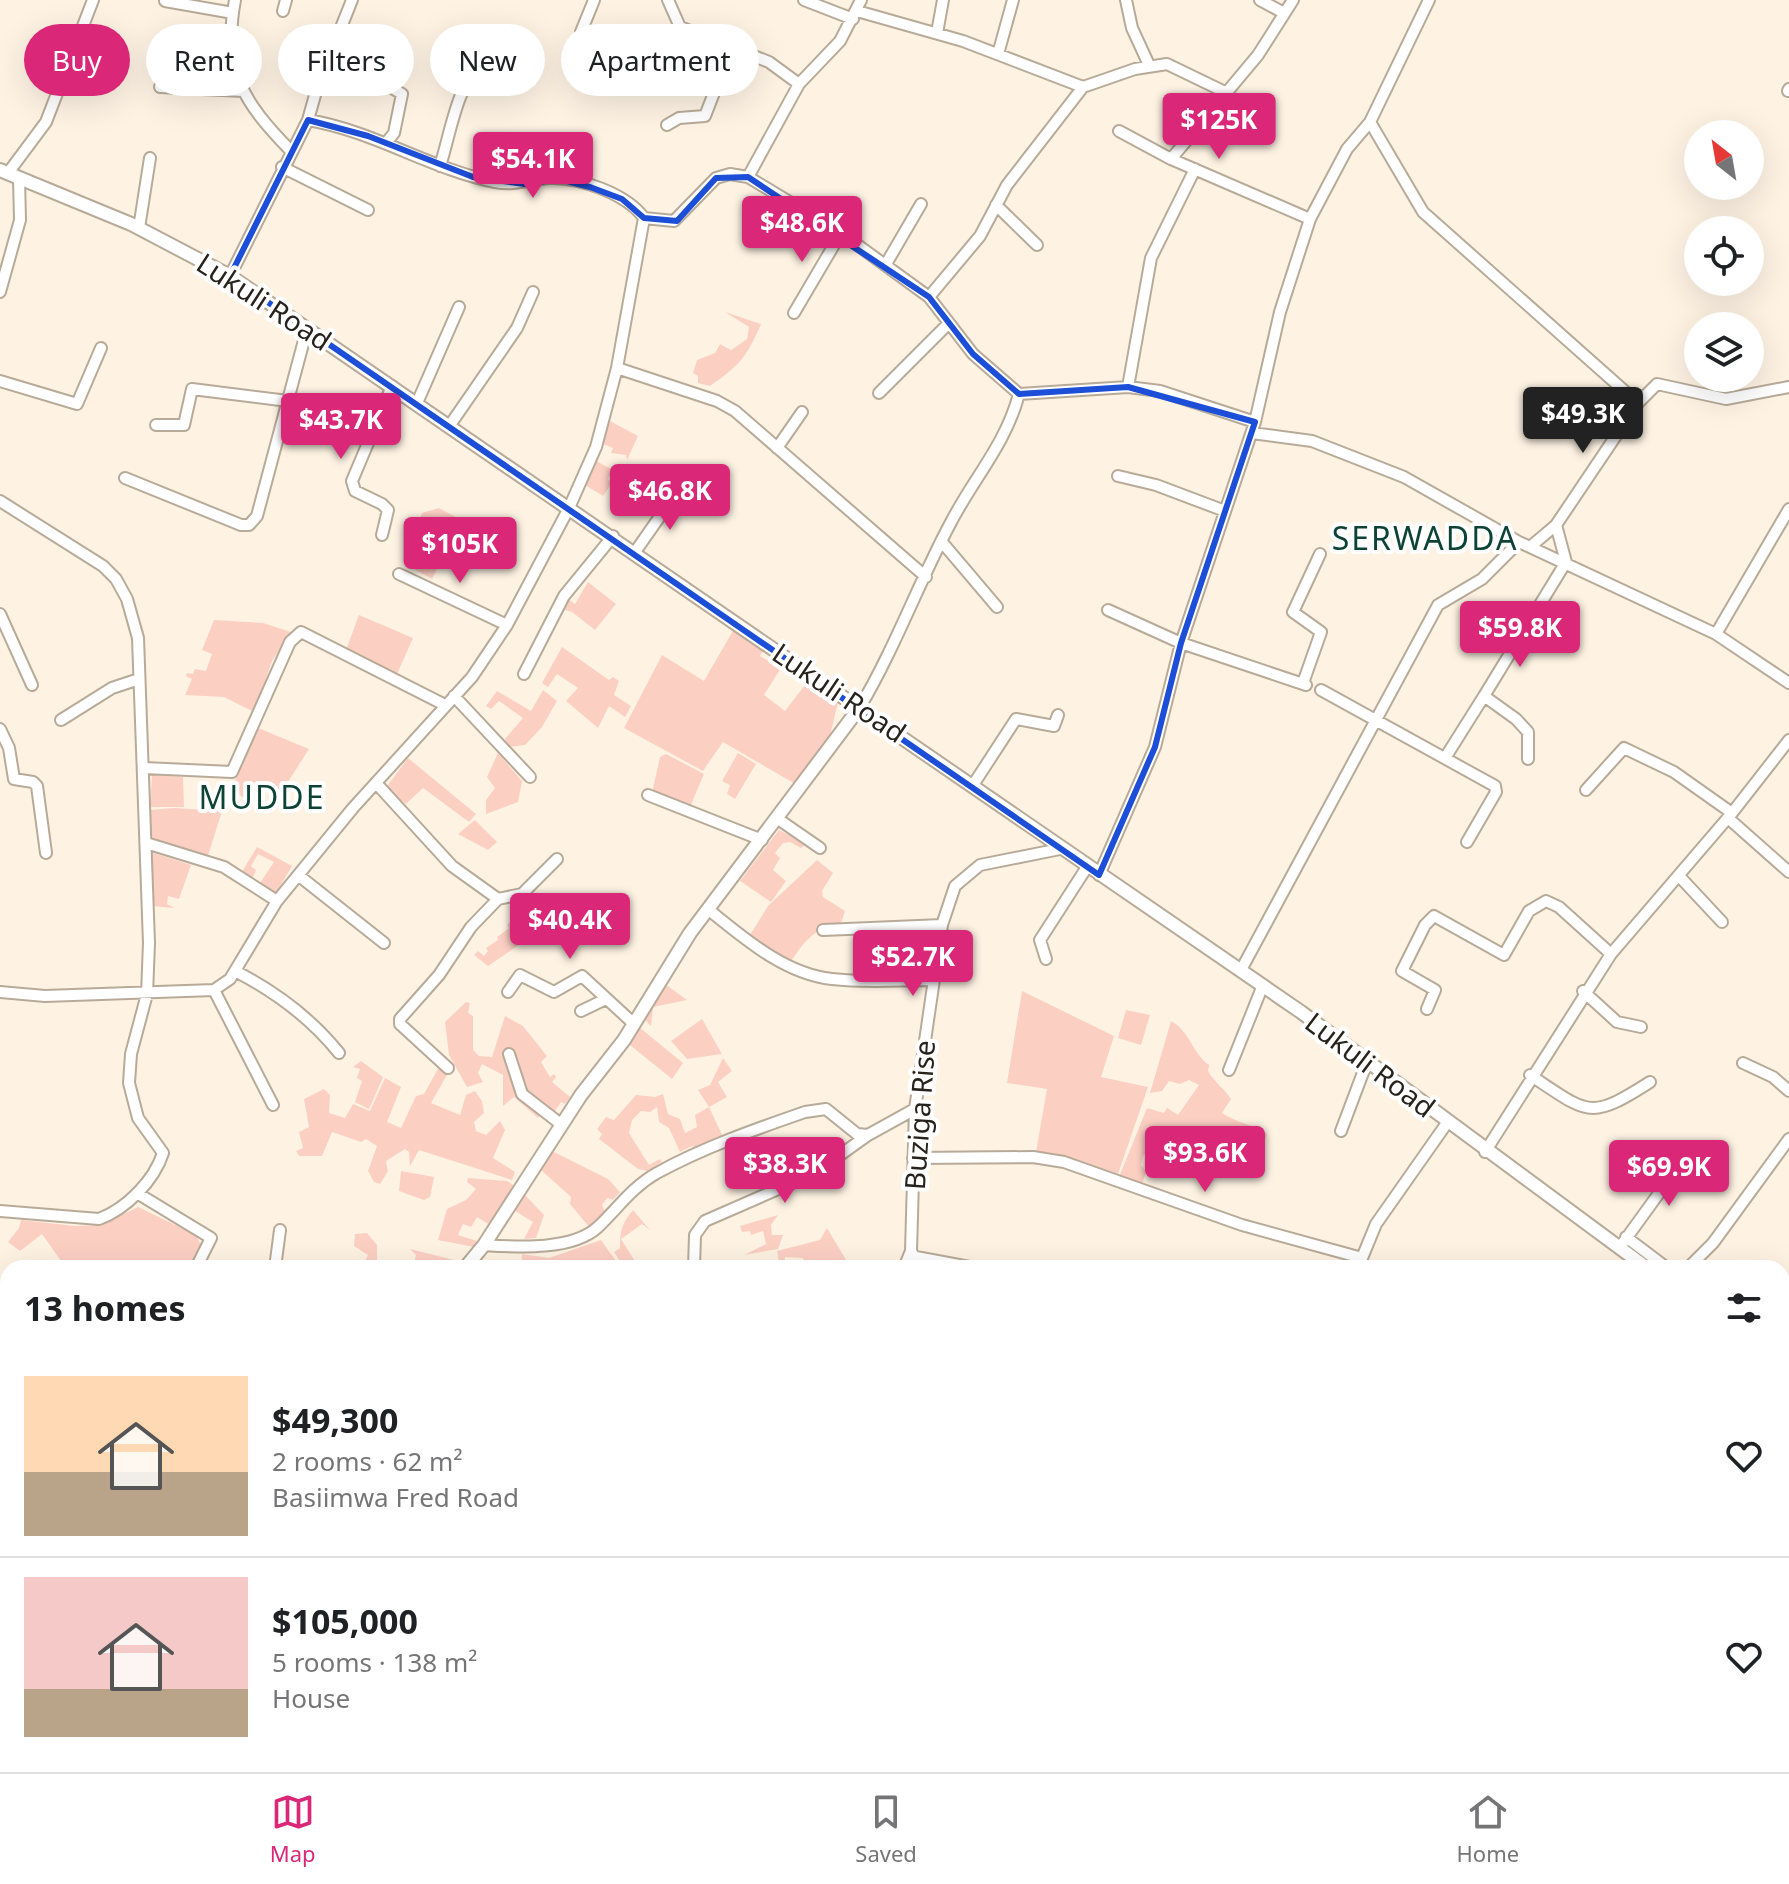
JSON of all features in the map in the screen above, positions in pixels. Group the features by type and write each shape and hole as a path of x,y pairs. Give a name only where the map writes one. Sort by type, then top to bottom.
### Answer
{"street":[{"path":"0,292 20,220 9,174 46,122 93,0"},
{"path":"232,24 235,0"},
{"path":"230,276 290,150 308,120 317,88 352,0"},
{"path":"584,24 594,0"},
{"path":"668,0 679,24"},
{"path":"804,0 857,10 937,33 1083,87"},
{"path":"937,33 943,0"},
{"path":"998,54 1013,0"},
{"path":"1126,0 1132,28 1149,65"},
{"path":"1260,0 1284,13"},
{"path":"1171,159 1258,55 1293,0"},
{"path":"1099,875 1155,747 1181,643 1253,428 1280,312 1310,219 1347,149 1370,122 1429,0"},
{"path":"165,1 233,13"},
{"path":"748,177 799,84 825,60 857,10"},
{"path":"759,59 769,62 799,84"},
{"path":"929,297 980,236 1007,185 1083,87 1149,65 1167,64 1227,93"},
{"path":"246,96 258,117 290,150"},
{"path":"386,143 394,133 402,96"},
{"path":"440,166 463,96"},
{"path":"667,125 679,118 705,116 713,96"},
{"path":"308,120 386,143 440,166 498,182 524,184 559,179 622,199 644,218 674,221 716,178 730,174 748,177 841,233 929,297 973,354 1019,394 1128,387 1160,391 1253,428 1312,441 1342,452 1404,477 1524,544 1716,634 1789,683"},
{"path":"1370,122 1423,212 1638,403"},
{"path":"1119,131 1137,137 1171,159 1310,219"},
{"path":"139,228 150,158"},
{"path":"282,167 368,210"},
{"path":"1128,387 1151,258 1195,169"},
{"name":"Lukuli Road","path":"9,174 139,228 230,276 613,536 973,785 1060,849 1263,985 1485,1152 1623,1242 1640,1260"},
{"path":"886,264 921,204"},
{"path":"996,205 1037,245"},
{"path":"0,992 45,996 147,994 214,990 224,985 277,901 376,783 472,677 507,625 569,508 596,447 617,368 644,218"},
{"path":"794,313 841,233"},
{"path":"450,425 517,328 533,292"},
{"path":"417,403 459,307"},
{"path":"879,393 949,323"},
{"path":"125,478 241,525 249,525 257,516 307,329"},
{"path":"0,381 77,404 101,348"},
{"path":"617,368 717,401 777,448 926,577"},
{"path":"1241,970 1438,605 1482,579 1524,544 1556,525 1652,387 1662,383 1726,399 1789,387"},
{"path":"382,535 388,510 355,491 352,481 392,386"},
{"path":"156,425 184,425 192,389 288,401"},
{"path":"474,1260 633,1023 667,967 860,707 941,541 1004,438 1019,394"},
{"path":"777,448 802,412"},
{"path":"1118,476 1156,485 1225,511"},
{"path":"635,552 677,492"},
{"path":"0,501 103,566 116,579 135,619 144,768 147,994 131,1054 129,1083 138,1118 163,1153 137,1193 111,1215 99,1219 0,1211"},
{"path":"1716,634 1789,509"},
{"path":"1445,758 1566,562 1556,525"},
{"path":"524,674 564,596 613,536"},
{"path":"941,541 997,607"},
{"path":"1108,610 1181,643 1304,684 1321,632 1293,612 1320,554"},
{"path":"399,574 507,625"},
{"path":"0,614 32,685"},
{"path":"144,768 232,772 290,642 301,632 445,705"},
{"path":"61,720 112,688 139,679"},
{"path":"1321,690 1445,758 1496,790 1467,842"},
{"path":"454,696 530,777"},
{"path":"1484,696 1516,719 1528,732 1528,759"},
{"path":"973,785 1016,719 1054,726 1058,715"},
{"path":"0,729 9,748 14,779 33,782 37,786 46,853"},
{"path":"1485,1152 1583,991 1730,816 1789,740"},
{"path":"1586,790 1624,748 1674,772 1730,816 1789,872"},
{"path":"376,783 452,866 498,899"},
{"path":"648,795 762,840"},
{"path":"778,819 820,848"},
{"path":"146,843 224,867 277,901"},
{"name":"Buziga Rise","path":"916,1259 915,1109 942,925 951,893 969,871 980,865 1060,849"},
{"path":"448,1068 400,1024 400,1019 439,975 471,927 498,899 522,894 557,859"},
{"path":"1046,959 1040,940 1087,867"},
{"path":"298,875 384,943"},
{"path":"1679,876 1722,922"},
{"path":"1427,1009 1435,990 1402,971 1425,925 1434,916 1439,915 1502,956 1529,911 1546,901 1559,907 1611,954"},
{"path":"709,910 772,957 803,972 834,980 933,980"},
{"path":"823,930 942,925"},
{"path":"235,971 269,988 297,1009 339,1053"},
{"path":"508,992 520,975 554,992 582,976 633,1023"},
{"path":"1229,1070 1263,985"},
{"path":"214,990 273,1105"},
{"path":"1583,991 1617,1022 1641,1027"},
{"path":"581,1011 606,999"},
{"path":"509,1054 522,1094 562,1125"},
{"path":"1341,1131 1367,1062"},
{"path":"1743,1063 1773,1077 1789,1091"},
{"path":"1530,1075 1574,1104 1595,1109 1610,1107 1650,1082"},
{"path":"484,1245 568,1242 583,1236 597,1229 621,1200 658,1172 805,1112 826,1109 857,1134 868,1135"},
{"path":"694,1260 695,1235 705,1221 815,1173 868,1135 915,1109"},
{"path":"1363,1260 1376,1224 1447,1123"},
{"path":"1696,1260 1713,1243 1789,1139"},
{"path":"1653,1260 1623,1242 1691,1149"},
{"path":"913,1158 1033,1157 1064,1162 1242,1225 1353,1260"},
{"path":"137,1193 211,1238 200,1260"},
{"path":"276,1260 280,1230"}],"highlighted area":[{"path":"308,120 368,136 473,177 524,184 559,179 590,187 622,199 644,218 677,221 716,178 748,177 929,297 973,354 1019,394 1128,387 1255,422 1181,643 1155,747 1099,875 230,276"}],"shaded area":[{"path":"725,312 761,324 746,353 728,373 710,386 698,383 698,376 693,373 697,360 715,353 720,344 731,350 747,339 749,327"},
{"path":"610,421 638,436 627,460 626,455 611,453 613,448 603,444"},
{"path":"596,461 613,470 608,479 612,483 603,496 585,485"},
{"path":"704,480 728,497 726,500 719,495 708,508 692,494"},
{"path":"439,508 461,520 432,579 405,564 422,513"},
{"path":"588,582 616,604 595,630 572,612 561,609 565,597 575,604"},
{"path":"359,615 413,638 397,674 346,650"},
{"path":"214,620 263,623 291,632 272,661 254,712 224,697 185,695 192,679 186,676 187,673 193,674 195,669 206,671 212,654 202,650"},
{"path":"734,629 763,650 760,656 781,668 764,695 785,711 808,681 838,702 830,736 797,785 723,742 703,771 624,728 662,655 704,681"},
{"path":"562,647 609,680 613,677 619,681 614,695 631,706 625,717 609,706 598,728 566,701 578,688 557,674 548,687 542,683"},
{"path":"543,690 557,701 542,727 525,745 509,747 505,739 523,718 499,701 491,709 486,706 497,691 531,711"},
{"path":"258,728 309,749 279,796 262,785 252,803 231,790"},
{"path":"498,753 522,781 518,802 486,814 486,800 495,788 487,777"},
{"path":"738,753 756,764 735,799 727,794 730,785 722,781"},
{"path":"666,754 704,774 690,807 652,793 660,757"},
{"path":"408,758 476,814 469,822 423,788 406,804 385,789"},
{"path":"152,775 183,777 184,807 150,807"},
{"path":"150,810 222,811 208,856 149,841"},
{"path":"475,820 497,842 488,850 458,834"},
{"path":"779,830 806,844 801,848 790,842 783,843 775,853 780,858 773,870 786,881 771,902 740,881"},
{"path":"257,847 292,866 275,895 258,886 274,862 258,854 251,866 256,870 251,882 240,875"},
{"path":"151,852 191,865 179,899 168,896 167,904 175,908 151,906"},
{"path":"817,860 833,873 822,891 823,897 845,911 840,926 817,932 790,963 750,935 768,906"},
{"path":"513,919 532,936 488,966 474,955 478,951 484,956 488,951 486,948 498,940 497,937 509,928 507,925"},
{"path":"665,984 687,1000 653,1007 651,1026 644,1019"},
{"path":"1022,991 1114,1036 1101,1077 1148,1087 1118,1174 1066,1156 1036,1152 1047,1089 1007,1083"},
{"path":"466,1002 470,1003 468,1013 473,1016 473,1050 479,1056 492,1057 505,1016 523,1026 547,1056 541,1062 550,1077 554,1074 556,1077 552,1082 570,1097 565,1104 561,1102 555,1111 544,1108 538,1118 514,1097 503,1106 503,1075 482,1064 478,1073 483,1082 467,1087 449,1055 445,1022"},
{"path":"1126,1010 1150,1015 1141,1045 1118,1038"},
{"path":"702,1019 722,1054 687,1059 671,1041"},
{"path":"1171,1021 1183,1030 1209,1065 1210,1075 1231,1099 1222,1113 1267,1134 1259,1157 1247,1167 1227,1149 1209,1163 1205,1180 1198,1176 1199,1166 1194,1160 1186,1162 1177,1149 1160,1139 1143,1156 1141,1165 1146,1171 1142,1186 1119,1177 1147,1108 1164,1113 1167,1108 1178,1115 1199,1085 1189,1080 1180,1084 1169,1081 1162,1091 1150,1093"},
{"path":"639,1027 683,1063 672,1079 630,1045"},
{"path":"723,1058 732,1071 718,1082 727,1097 709,1107 698,1090 710,1085"},
{"path":"361,1061 383,1077 369,1109 355,1102 362,1081 357,1078 360,1069 353,1067"},
{"path":"439,1067 448,1073 431,1103 460,1115 466,1095 475,1091 482,1101 484,1113 474,1122 476,1131 486,1135 500,1121 505,1130 493,1158 515,1172 512,1180 419,1150 410,1166 409,1152 405,1149 386,1161 388,1171 380,1184 374,1182 368,1171 377,1146 366,1139 361,1142 332,1132 322,1156 299,1156 296,1151 303,1148 299,1132 309,1127 304,1099 324,1089 330,1095 329,1113 345,1118 353,1104 370,1111 385,1078 401,1087 387,1122 401,1128 416,1096 424,1094"},
{"path":"663,1094 668,1114 680,1119 685,1133 697,1127 695,1115 709,1107 724,1139 706,1143 699,1153 692,1146 680,1152 669,1128 659,1122 657,1107 650,1112 641,1111 632,1120 629,1133 649,1165 660,1159 662,1162 647,1171 638,1169 599,1139 602,1134 597,1129 606,1117 614,1120 636,1095 655,1097"},
{"path":"552,1151 608,1179 620,1192 613,1200 607,1198 602,1205 606,1214 590,1228 570,1204 571,1197 541,1170"},
{"path":"401,1171 434,1177 430,1197 424,1200 399,1191"},
{"path":"468,1178 507,1181 516,1187 488,1224 477,1217 471,1227 463,1224 458,1235 477,1241 474,1247 438,1240 447,1209 466,1200 476,1189 467,1182"},
{"path":"522,1192 544,1215 536,1238 524,1239 533,1222 512,1209"},
{"path":"138,1207 196,1235 202,1247 195,1260 60,1260 42,1234 20,1251 8,1242 21,1220 75,1226 101,1225"},
{"path":"633,1210 650,1230 642,1224 621,1239 634,1260 619,1260 614,1252 620,1248 620,1237 626,1219"},
{"path":"778,1215 771,1225 772,1235 783,1235 778,1249 744,1255 766,1244 763,1231 751,1235 750,1231 742,1232 740,1226"},
{"path":"827,1228 846,1260 785,1257 785,1260 779,1260 777,1251 820,1240"},
{"path":"367,1233 377,1245 377,1260 366,1260 368,1255 354,1246 355,1234"},
{"path":"601,1240 615,1260 522,1260 522,1254 549,1258"},
{"path":"410,1249 454,1260 415,1260 416,1255"}],"district":[{"name":"SERWADDA","path":"1425,539"},
{"name":"MUDDE","path":"262,798"}]}
